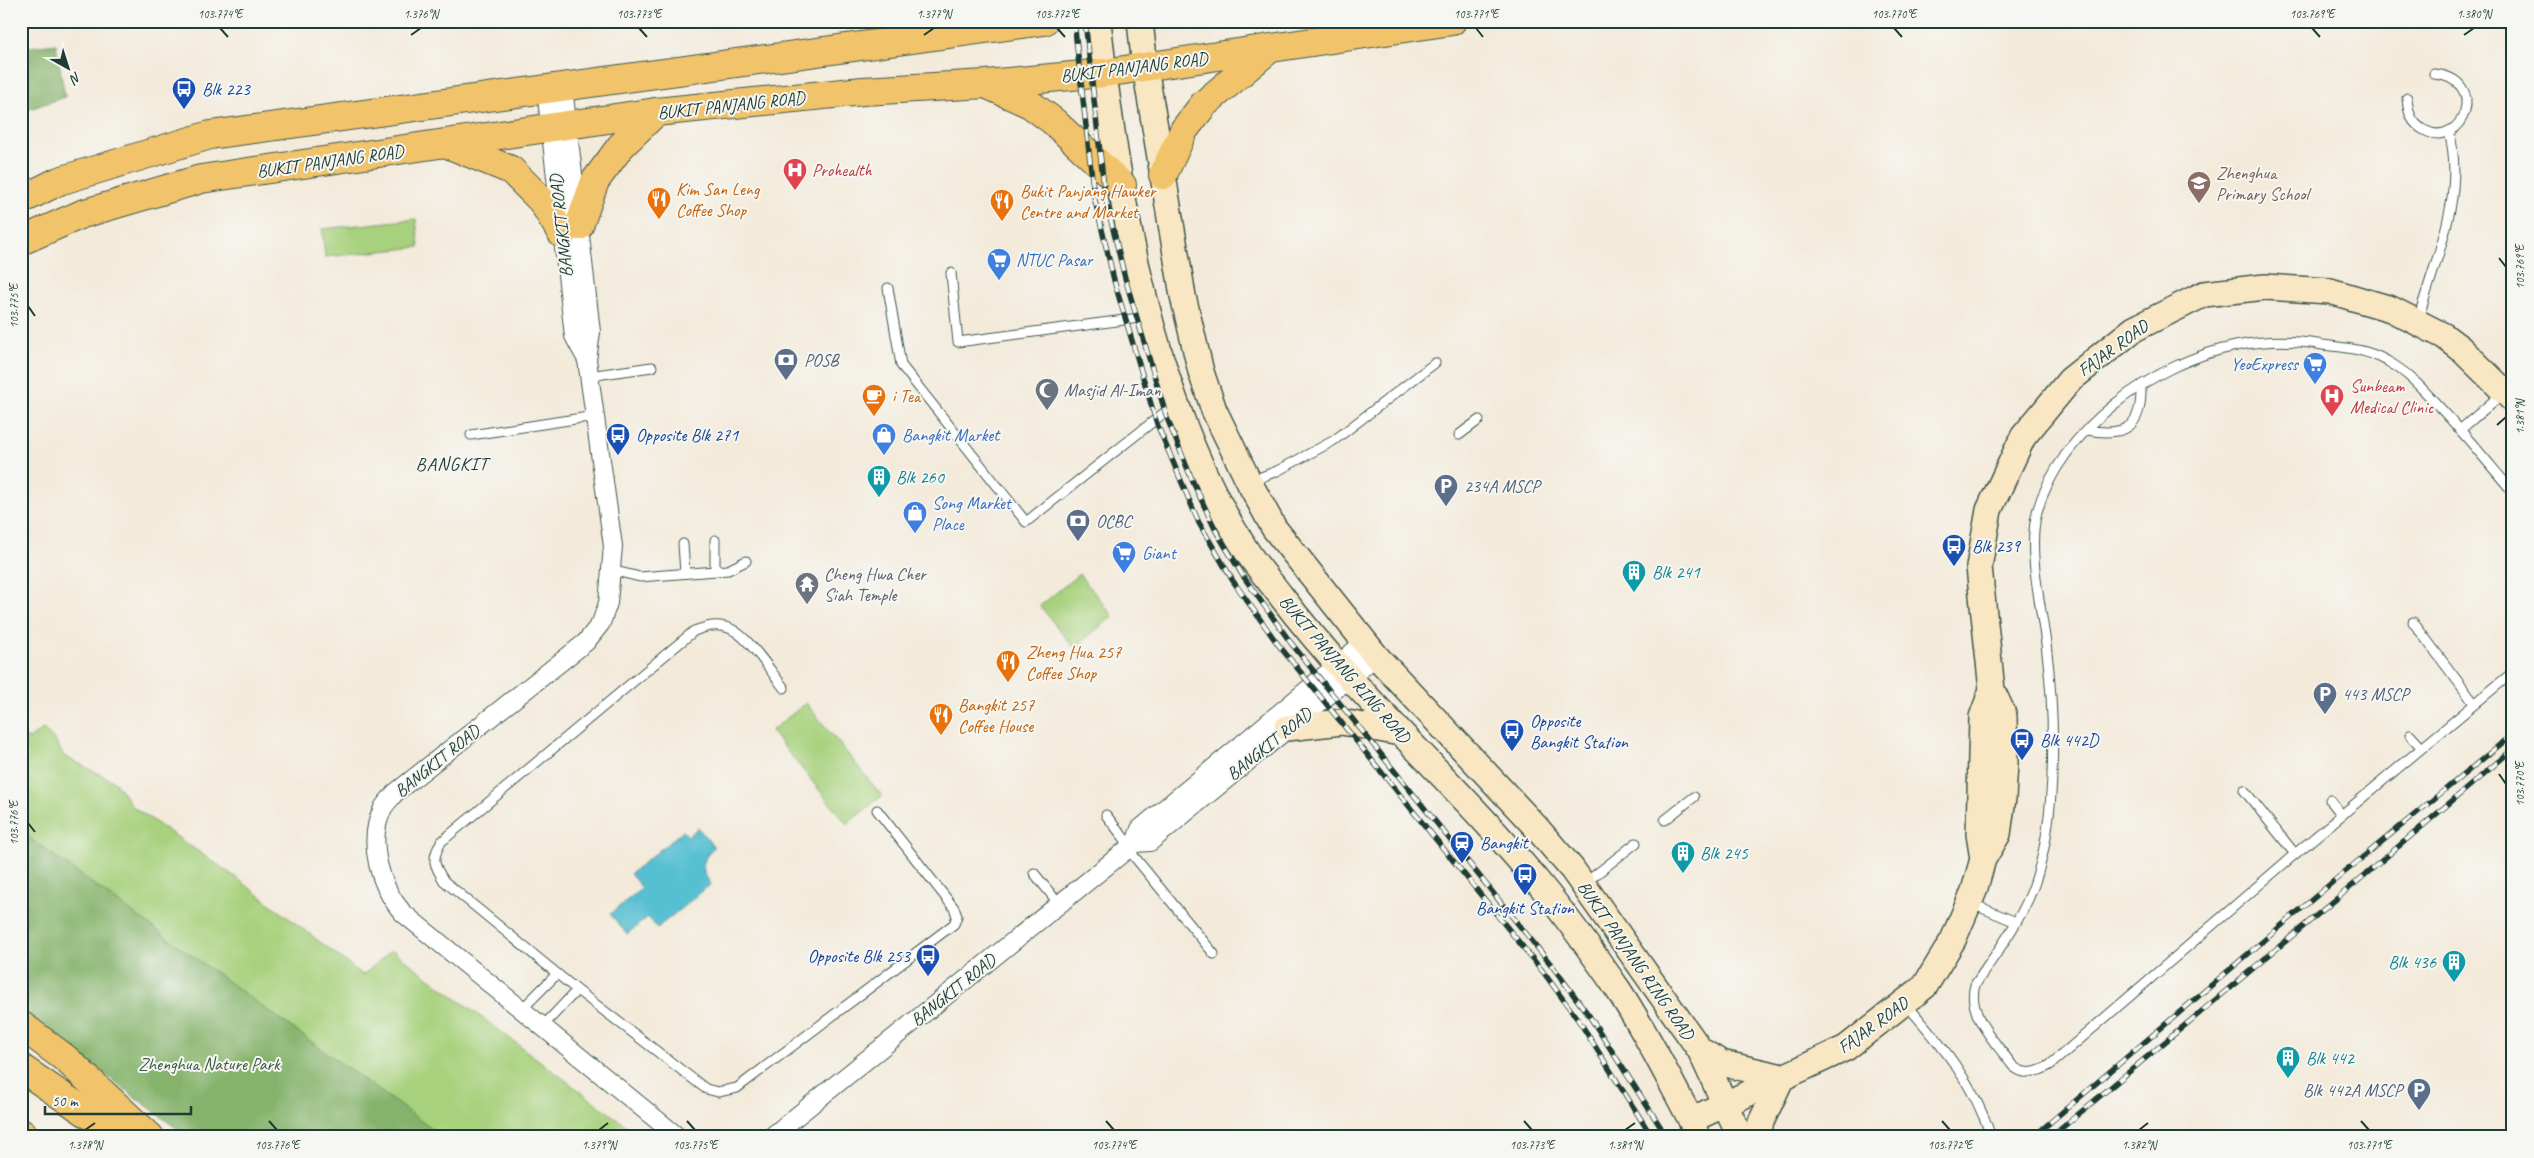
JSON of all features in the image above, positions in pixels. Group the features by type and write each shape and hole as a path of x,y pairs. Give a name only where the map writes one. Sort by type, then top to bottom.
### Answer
{"main road":[{"path":"21,200 59,181 210,135 555,88 965,27 1044,21"},
{"name":"BUKIT PANJANG RING ROAD","path":"1098,21 1104,73 1122,185 1150,317 1187,435 1216,495 1246,550 1306,630 1508,847 1548,894 1619,992 1694,1128"},
{"name":"BUKIT PANJANG RING ROAD","path":"1140,21 1145,67 1183,296 1202,372 1214,410 1249,482 1274,528 1370,649 1535,826 1583,885 1700,1050 1740,1137"},
{"name":"BUKIT PANJANG ROAD","path":"21,240 82,214 201,180 449,145 656,112 863,91 986,84 1104,73 1268,50 1352,34 1452,21"},
{"path":"1163,175 1184,130 1204,104 1268,50"},
{"path":"986,84 1030,104 1053,121 1122,185"},
{"path":"449,145 511,170 570,230 595,181 621,146 656,112"},
{"name":"FAJAR ROAD","path":"1694,1128 1726,1103 1846,1048 1925,986 1940,965 1969,903 1983,859 1978,834 1982,717 1992,690 1979,568 1989,510 2023,437 2070,380 2134,329 2204,294 2265,286 2330,291 2391,309 2460,348 2509,395"},
{"path":"1287,728 1342,722 1400,733"},
{"path":"21,1024 66,1059 150,1137"},
{"path":"1700,1050 1721,1063 1782,1077 1761,1122 1757,1137"},
{"path":"21,1068 122,1137"},
{"path":"21,1133 26,1137"}],"street":[{"name":"BANGKIT ROAD","path":"555,88 570,230 574,336 588,368 613,546 608,603 601,623 586,642 395,793 383,809 377,832 377,858 381,879 389,898 403,913 678,1137"},
{"name":"BANGKIT ROAD","path":"771,1137 1132,846 1150,842 1287,728 1370,649"},
{"name":"BANGKIT ROAD","path":"1132,846 1140,829 1344,673"}],"lane":[{"path":"2407,98 2411,119 2418,127 2428,132 2439,134 2449,131 2459,124 2465,114 2467,102 2464,90 2456,81 2446,75 2434,74"},
{"path":"2417,322 2441,252 2451,200 2455,170 2449,131"},
{"path":"952,273 958,342 1150,317"},
{"path":"888,288 896,350 900,365 1026,522 1177,403"},
{"path":"2513,492 2415,380 2386,360 2356,349 2302,341 2258,342 2222,349 2181,364 2141,387 2111,408 2066,453 2051,475 2038,511 2034,529 2034,549 2051,681 2052,746 2047,836 2034,886 2016,922 1975,985 1973,1001 1977,1015 2012,1065 2020,1071 2035,1072 2050,1065 2295,854 2513,672"},
{"path":"1249,482 1277,471 1332,442 1435,363"},
{"path":"588,368 652,367"},
{"path":"2087,430 2112,432 2130,426 2138,418 2141,408 2141,387"},
{"path":"2460,430 2509,395"},
{"path":"471,435 595,416"},
{"path":"1459,436 1479,420"},
{"path":"715,540 716,571"},
{"path":"683,544 685,573"},
{"path":"611,570 640,577 716,571 734,568 746,562"},
{"path":"2413,622 2474,703"},
{"path":"784,688 741,635 727,627 711,625 694,631 441,842 434,854 435,865 444,881 557,974 706,1089 718,1092 737,1088 954,924 957,916 954,908 877,810"},
{"path":"2410,735 2421,748"},
{"path":"2244,790 2295,854"},
{"path":"1666,820 1694,797"},
{"path":"2330,800 2342,815"},
{"path":"1106,815 1132,846 1214,954"},
{"path":"1583,885 1636,843"},
{"path":"1034,873 1059,904"},
{"path":"1969,903 2016,922"},
{"path":"521,1010 557,974"},
{"path":"542,1027 577,990"},
{"path":"1905,1002 1963,1075 1979,1104 1991,1137"}],"green space":[{"path":"56,44 65,97 21,112 21,48"},
{"path":"416,219 419,247 325,257 322,229"},
{"path":"1079,574 1113,616 1074,648 1040,606"},
{"path":"806,703 882,796 847,824 771,731"},
{"path":"43,729 54,739 64,756 115,782 133,807 234,876 363,975 392,950 641,1137 443,1137 21,832 21,734 29,739"},
{"name":"Zhenghua Nature Park","path":"21,832 443,1137 188,1137 21,1011"}],"water":[{"path":"698,828 714,847 704,861 705,874 711,884 657,928 648,917 627,934 610,914 642,888 630,874 683,831 688,836"}],"railway":[{"path":"1074,21 1094,196 1115,284 1157,424 1199,523 1233,581 1277,643 1544,973 1581,1024 1652,1137"},
{"path":"1085,21 1105,196 1125,278 1167,418 1193,482 1216,531 1243,576 1291,643 1553,967 1590,1017 1667,1137"},
{"path":"2033,1137 2335,880 2513,734"},
{"path":"2051,1137 2513,749"}],"place":[{"name":"Blk 223","path":"184,110"},
{"name":"Prohealth","path":"795,191"},
{"name":"Zhenghua Primary School","path":"2199,204"},
{"name":"Kim San Leng Coffee Shop","path":"659,220"},
{"name":"Bukit Panjang Hawker Centre and Market","path":"1002,222"},
{"name":"NTUC Pasar","path":"999,281"},
{"name":"POSB","path":"786,381"},
{"name":"YeoExpress","path":"2315,385"},
{"name":"Masjid Al-Iman","path":"1047,411"},
{"name":"i Tea","path":"874,417"},
{"name":"Sunbeam Medical Clinic","path":"2332,417"},
{"name":"Opposite Blk 271","path":"618,456"},
{"name":"Bangkit Market","path":"884,456"},
{"name":"Blk 260","path":"879,498"},
{"name":"234A MSCP","path":"1446,507"},
{"name":"Song Market Place","path":"915,534"},
{"name":"OCBC","path":"1078,542"},
{"name":"Blk 239","path":"1954,567"},
{"name":"Giant","path":"1124,574"},
{"name":"Blk 241","path":"1634,593"},
{"name":"Cheng Hwa Cher Siah Temple","path":"807,605"},
{"name":"Zheng Hua 257 Coffee Shop","path":"1008,683"},
{"name":"443 MSCP","path":"2325,715"},
{"name":"Bangkit 257 Coffee House","path":"941,736"},
{"name":"Opposite Bangkit Station","path":"1512,752"},
{"name":"Blk 442D","path":"2022,761"},
{"name":"Bangkit","path":"1462,864"},
{"name":"Blk 245","path":"1683,874"},
{"name":"Bangkit Station","path":"1525,896"},
{"name":"Opposite Blk 253","path":"928,977"},
{"name":"Blk 436","path":"2454,983"},
{"name":"Blk 442","path":"2288,1079"},
{"name":"Blk 442A MSCP","path":"2419,1111"}],"district":[{"name":"BANGKIT","path":"452,464"}]}
